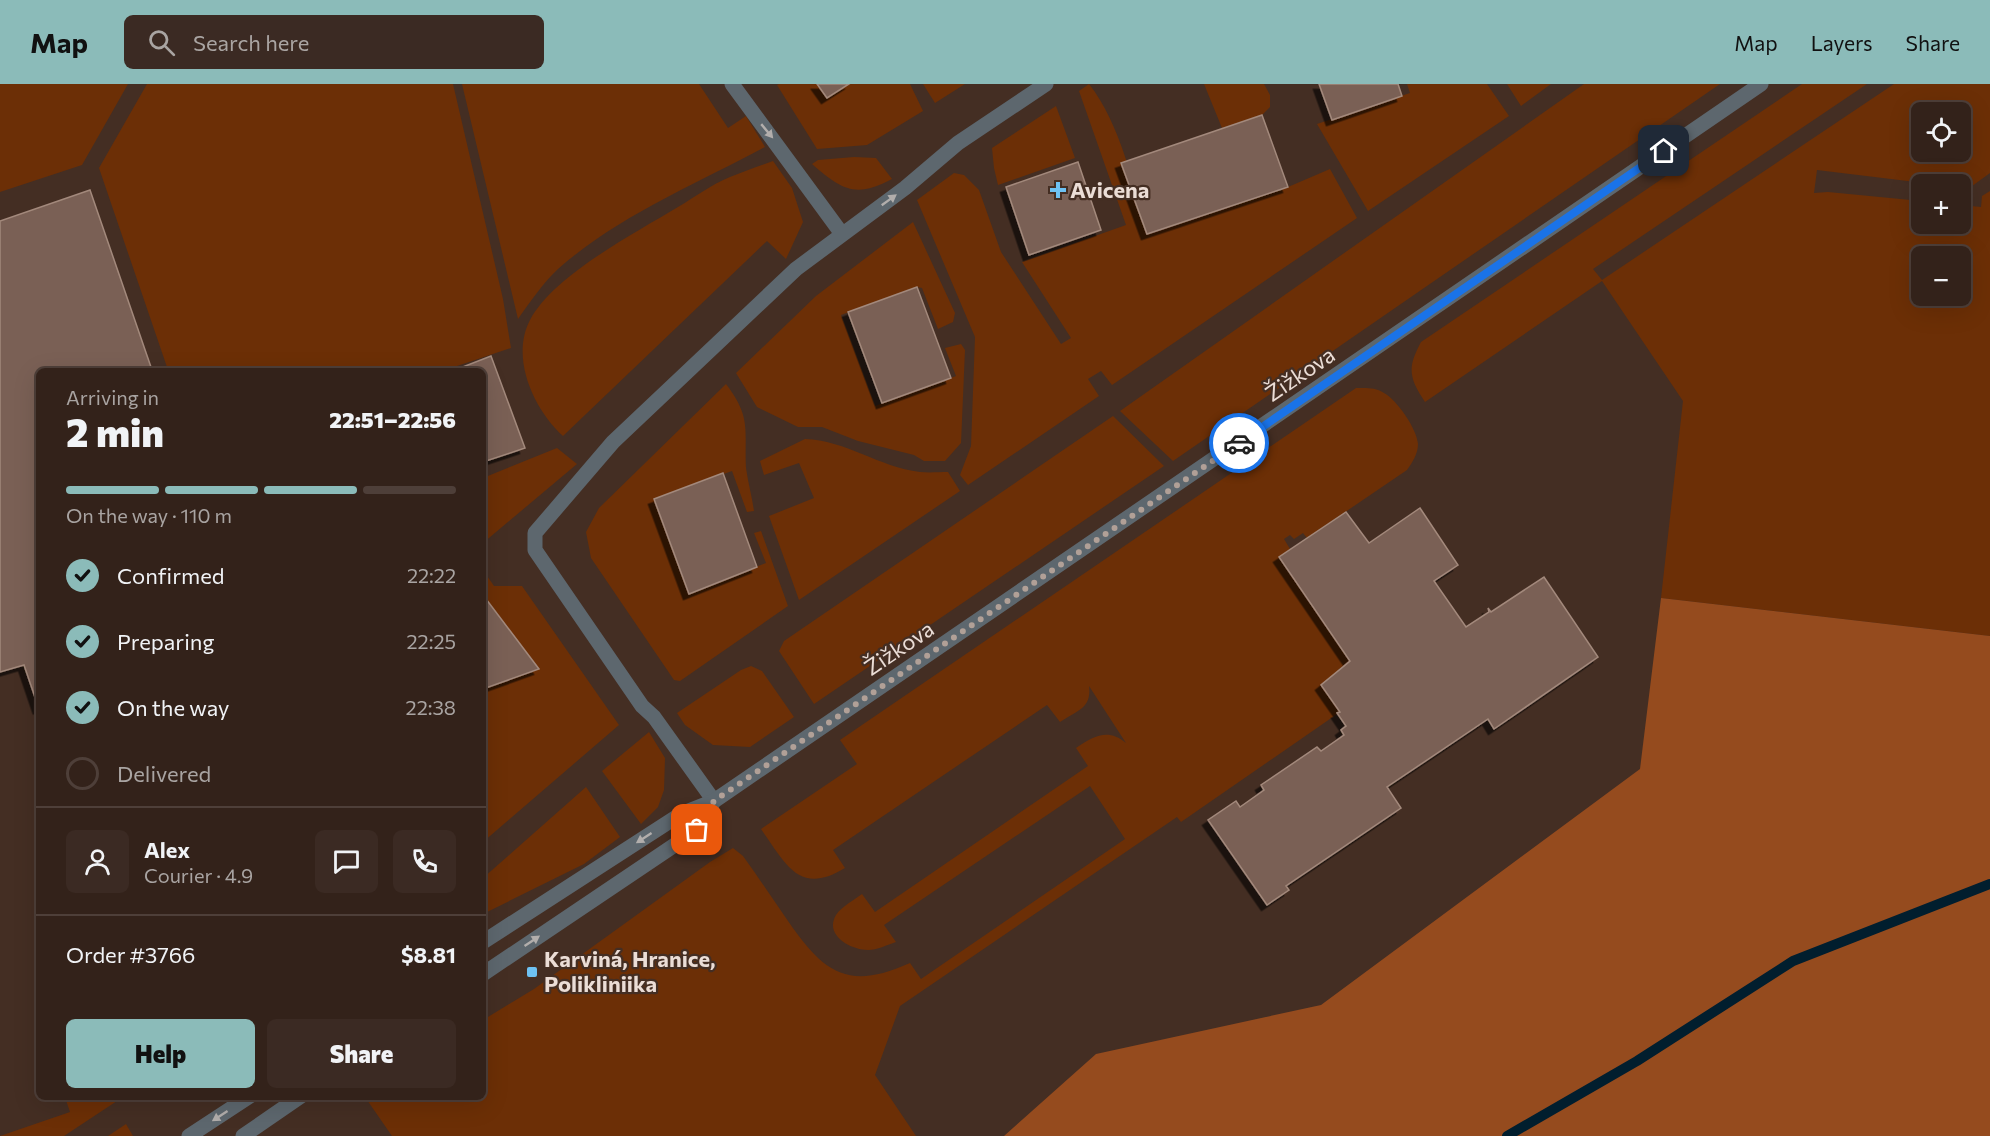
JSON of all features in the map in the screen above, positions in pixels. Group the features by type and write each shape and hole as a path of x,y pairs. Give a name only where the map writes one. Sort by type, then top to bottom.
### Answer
{"street":[{"path":"732,84 842,234"},
{"path":"714,801 654,717 642,706 535,550 535,533 613,442 796,269 905,188 958,143 1046,84"},
{"name":"Žižkova","path":"486,940 681,814 714,801 1761,84"},
{"name":"Žižkova","path":"486,972 697,830 714,801"},
{"path":"189,1136 244,1100"},
{"path":"243,1136 295,1100"}],"shaded area":[{"path":"0,84 128,84 82,165 0,192"},
{"path":"147,84 453,84 503,299 511,348 451,368 167,368 99,168"},
{"path":"462,84 699,84 728,128 746,116 765,147 658,202 581,250 542,286 518,319"},
{"path":"817,84 827,98 849,84 910,84 923,111 867,145 817,149 777,85"},
{"path":"923,84 965,84 935,103"},
{"path":"1089,84 1100,100 1118,136 1147,234 1288,187 1330,169 1357,218 1112,385 1101,371 1088,379 1099,396 968,485 960,475 971,446 975,337 917,200 954,173 964,175 979,190 1001,252 1061,344 1071,338 1022,262 1126,225 1079,91"},
{"path":"1204,84 1264,84 1270,95 1270,107 1262,115 1222,128"},
{"path":"1407,84 1487,84 1509,116 1368,211 1317,124 1410,93"},
{"path":"1507,84 1551,84 1521,106"},
{"path":"1584,84 1720,84 1173,461 1120,411"},
{"path":"1802,84 1867,84 1593,269 1602,280 1894,84 1990,84 1990,173 1971,187 1971,174 1911,174 1911,181 1817,170 1814,193 1828,192 1911,200 1911,234 1971,234 1971,206 1981,207 1982,196 1990,191 1990,636 1661,598 1683,401 1602,281 1425,402 1413,379 1413,359 1421,342"},
{"path":"1056,106 1075,158 998,185 992,148"},
{"path":"876,158 892,179 868,189 858,190 840,185 812,164 818,160"},
{"path":"773,161 792,188 803,222 786,259 767,241 563,436 552,425 535,398 524,367 524,335 541,303 576,271 619,242 717,183"},
{"path":"913,222 955,313 953,322 938,329 922,288 917,287 841,315 875,406 956,376 945,348 961,344 965,350 961,443 945,461 924,461 914,455 858,441 822,427 798,427 757,407 736,373 816,296"},
{"path":"726,384 740,406 745,424 746,468 754,511 747,512 732,471 654,499 689,593 766,563 754,533 761,531 788,606 680,681 674,680 591,558 586,532 599,508"},
{"path":"1356,388 1381,391 1400,408 1410,423 1417,438 1418,448 1407,470 1307,538 1303,533 1294,539 1290,535 1284,539 1290,549 1279,557 1350,661 1338,670 1340,712 1181,822 1177,817 900,1006 875,1075 916,1136 392,1136 367,1100 486,1100 486,1018 534,989 710,862 733,848 743,856 801,939 826,965 854,976 870,976 910,963 921,979 1125,839 1090,786 884,925 896,942 868,950 854,947 841,940 833,929 836,915 844,906 862,894 875,912 1088,766 1076,748 1095,737 1113,736 1126,743 1089,686 1086,704 1077,712 1060,722 1047,705 833,850 845,868 829,876 816,879 805,877 786,864 761,829 857,764 840,740"},
{"path":"1113,416 1164,466 814,704 779,651 784,641"},
{"path":"805,439 834,444 905,469 948,472 960,491 799,600 769,516 814,498 799,463 764,475 760,461"},
{"path":"557,448 577,464 486,540 486,477"},
{"path":"486,574 494,586 522,586 619,725 486,839"},
{"path":"1661,598 1990,636 1990,1136 1004,1136 1096,1054 1321,1005 1640,769"},
{"path":"751,666 762,671 794,717 750,747 713,745 685,725 677,713 741,670"},
{"path":"649,732 665,758 664,790 658,807 641,824 602,771"},
{"path":"586,787 620,837 584,864 486,913 486,875"},
{"path":"66,1100 118,1100 64,1136 0,1136 70,1112"},
{"path":"126,1124 133,1136 108,1136"}],"building":[{"path":"817,84 849,84 827,98"},
{"path":"1319,84 1398,84 1402,96 1332,120"},
{"path":"1262,115 1288,187 1147,234 1121,163"},
{"path":"1078,162 1101,230 1029,255 1006,187"},
{"path":"90,190 151,368 36,368 36,700 24,665 0,672 0,221"},
{"path":"917,287 951,378 882,403 848,312"},
{"path":"491,356 525,448 486,461 486,368 460,368"},
{"path":"723,473 757,567 689,594 654,499"},
{"path":"1420,508 1458,565 1434,581 1466,627 1489,612 1488,608 1491,612 1544,577 1598,657 1494,729 1488,719 1387,787 1401,808 1286,886 1289,890 1267,905 1208,820 1236,801 1240,807 1264,790 1261,785 1317,747 1321,751 1344,735 1341,730 1346,726 1337,713 1340,712 1321,685 1350,661 1279,557 1346,512 1369,543"},
{"path":"486,599 539,669 486,688"}],"waterway":[{"path":"1507,1136 1637,1061 1793,961 1990,884"}],"way so far":[{"path":"697,830 714,801 1239,443"}],"place":[{"name":"Avicena","path":"1058,190"},
{"name":"Karviná, Hranice, Polikliniika","path":"532,972"}],"route":[{"path":"1239,443 1664,151"}]}
